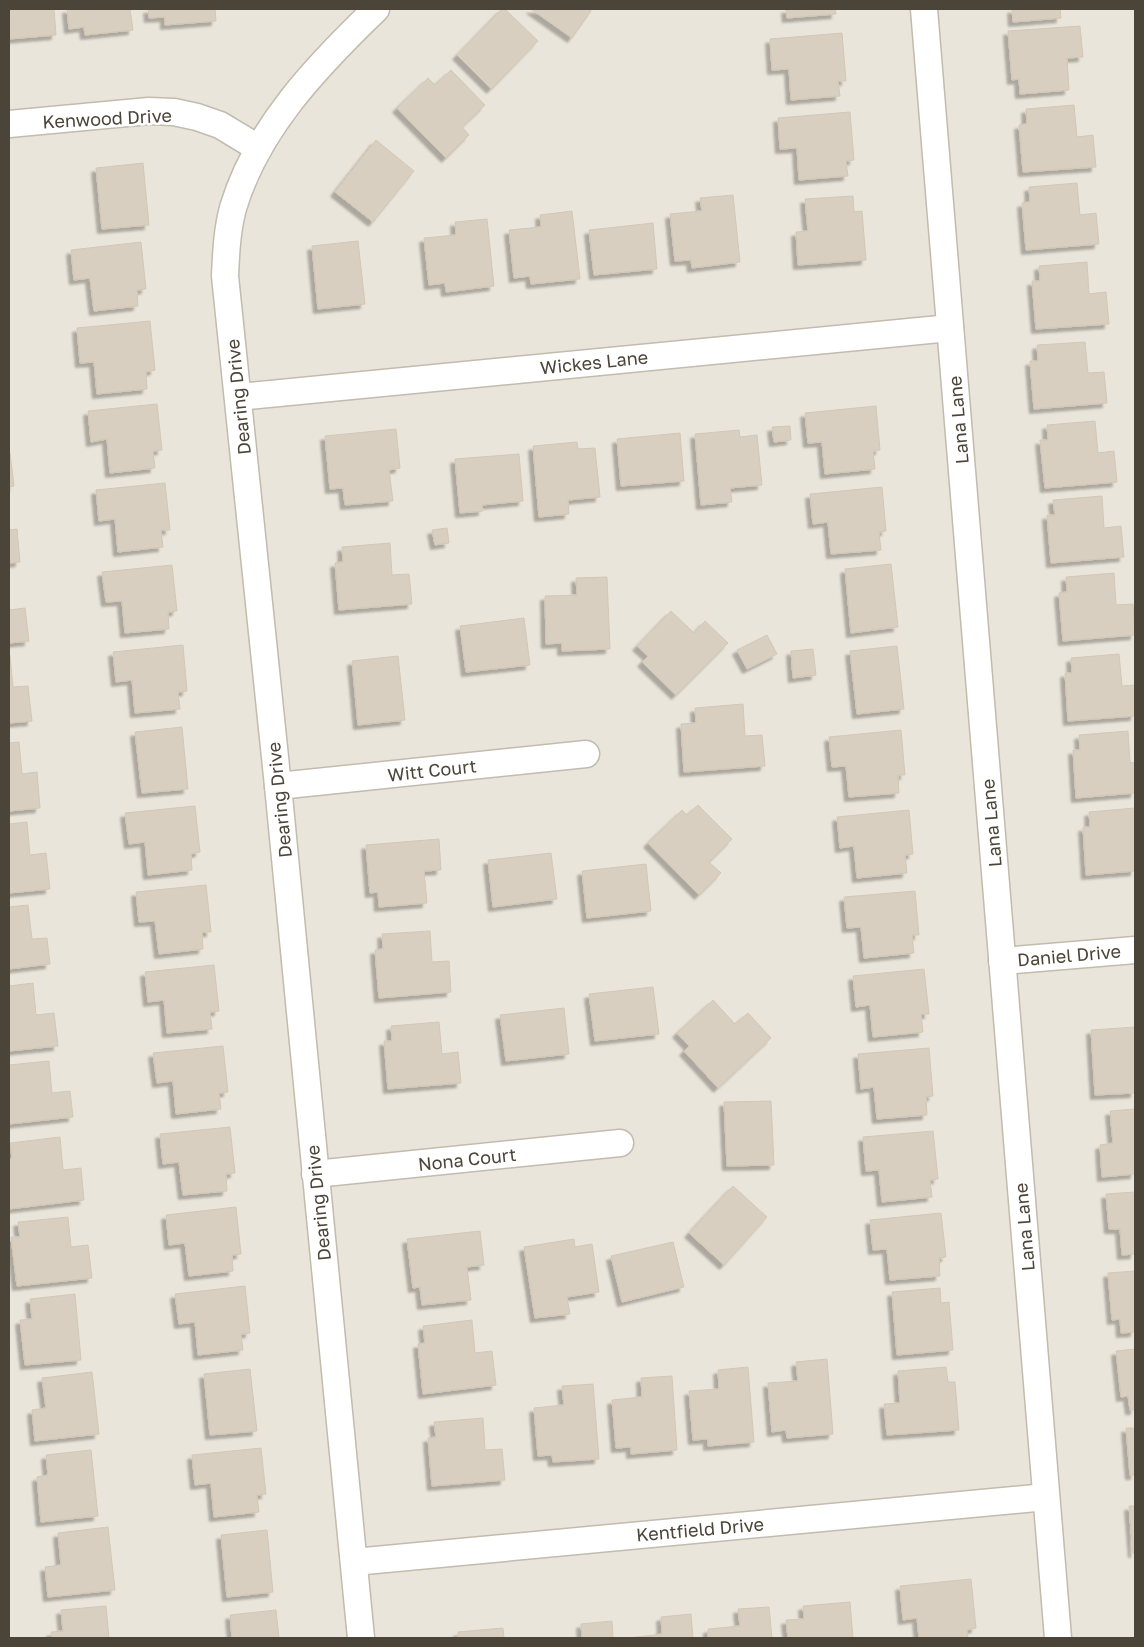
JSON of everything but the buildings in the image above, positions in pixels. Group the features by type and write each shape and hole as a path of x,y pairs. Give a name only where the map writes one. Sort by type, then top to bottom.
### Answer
{"street":[{"name":"Dearing Drive","path":"361,1638 278,786 225,276 227,243 233,209 258,148 312,74 376,9"},
{"name":"Lana Lane","path":"924,9 1058,1638"},
{"name":"Kenwood Drive","path":"9,124 149,111 174,112 220,125 258,148"},
{"name":"Wickes Lane","path":"238,398 950,328"},
{"name":"Witt Court","path":"278,786 586,754"},
{"name":"Daniel Drive","path":"1002,961 1135,950"},
{"name":"Nona Court","path":"315,1174 620,1143"},
{"name":"Kentfield Drive","path":"354,1562 1046,1497"}],"shaded area":[{"path":"9,9 1135,9 1135,1638 9,1638"}]}
